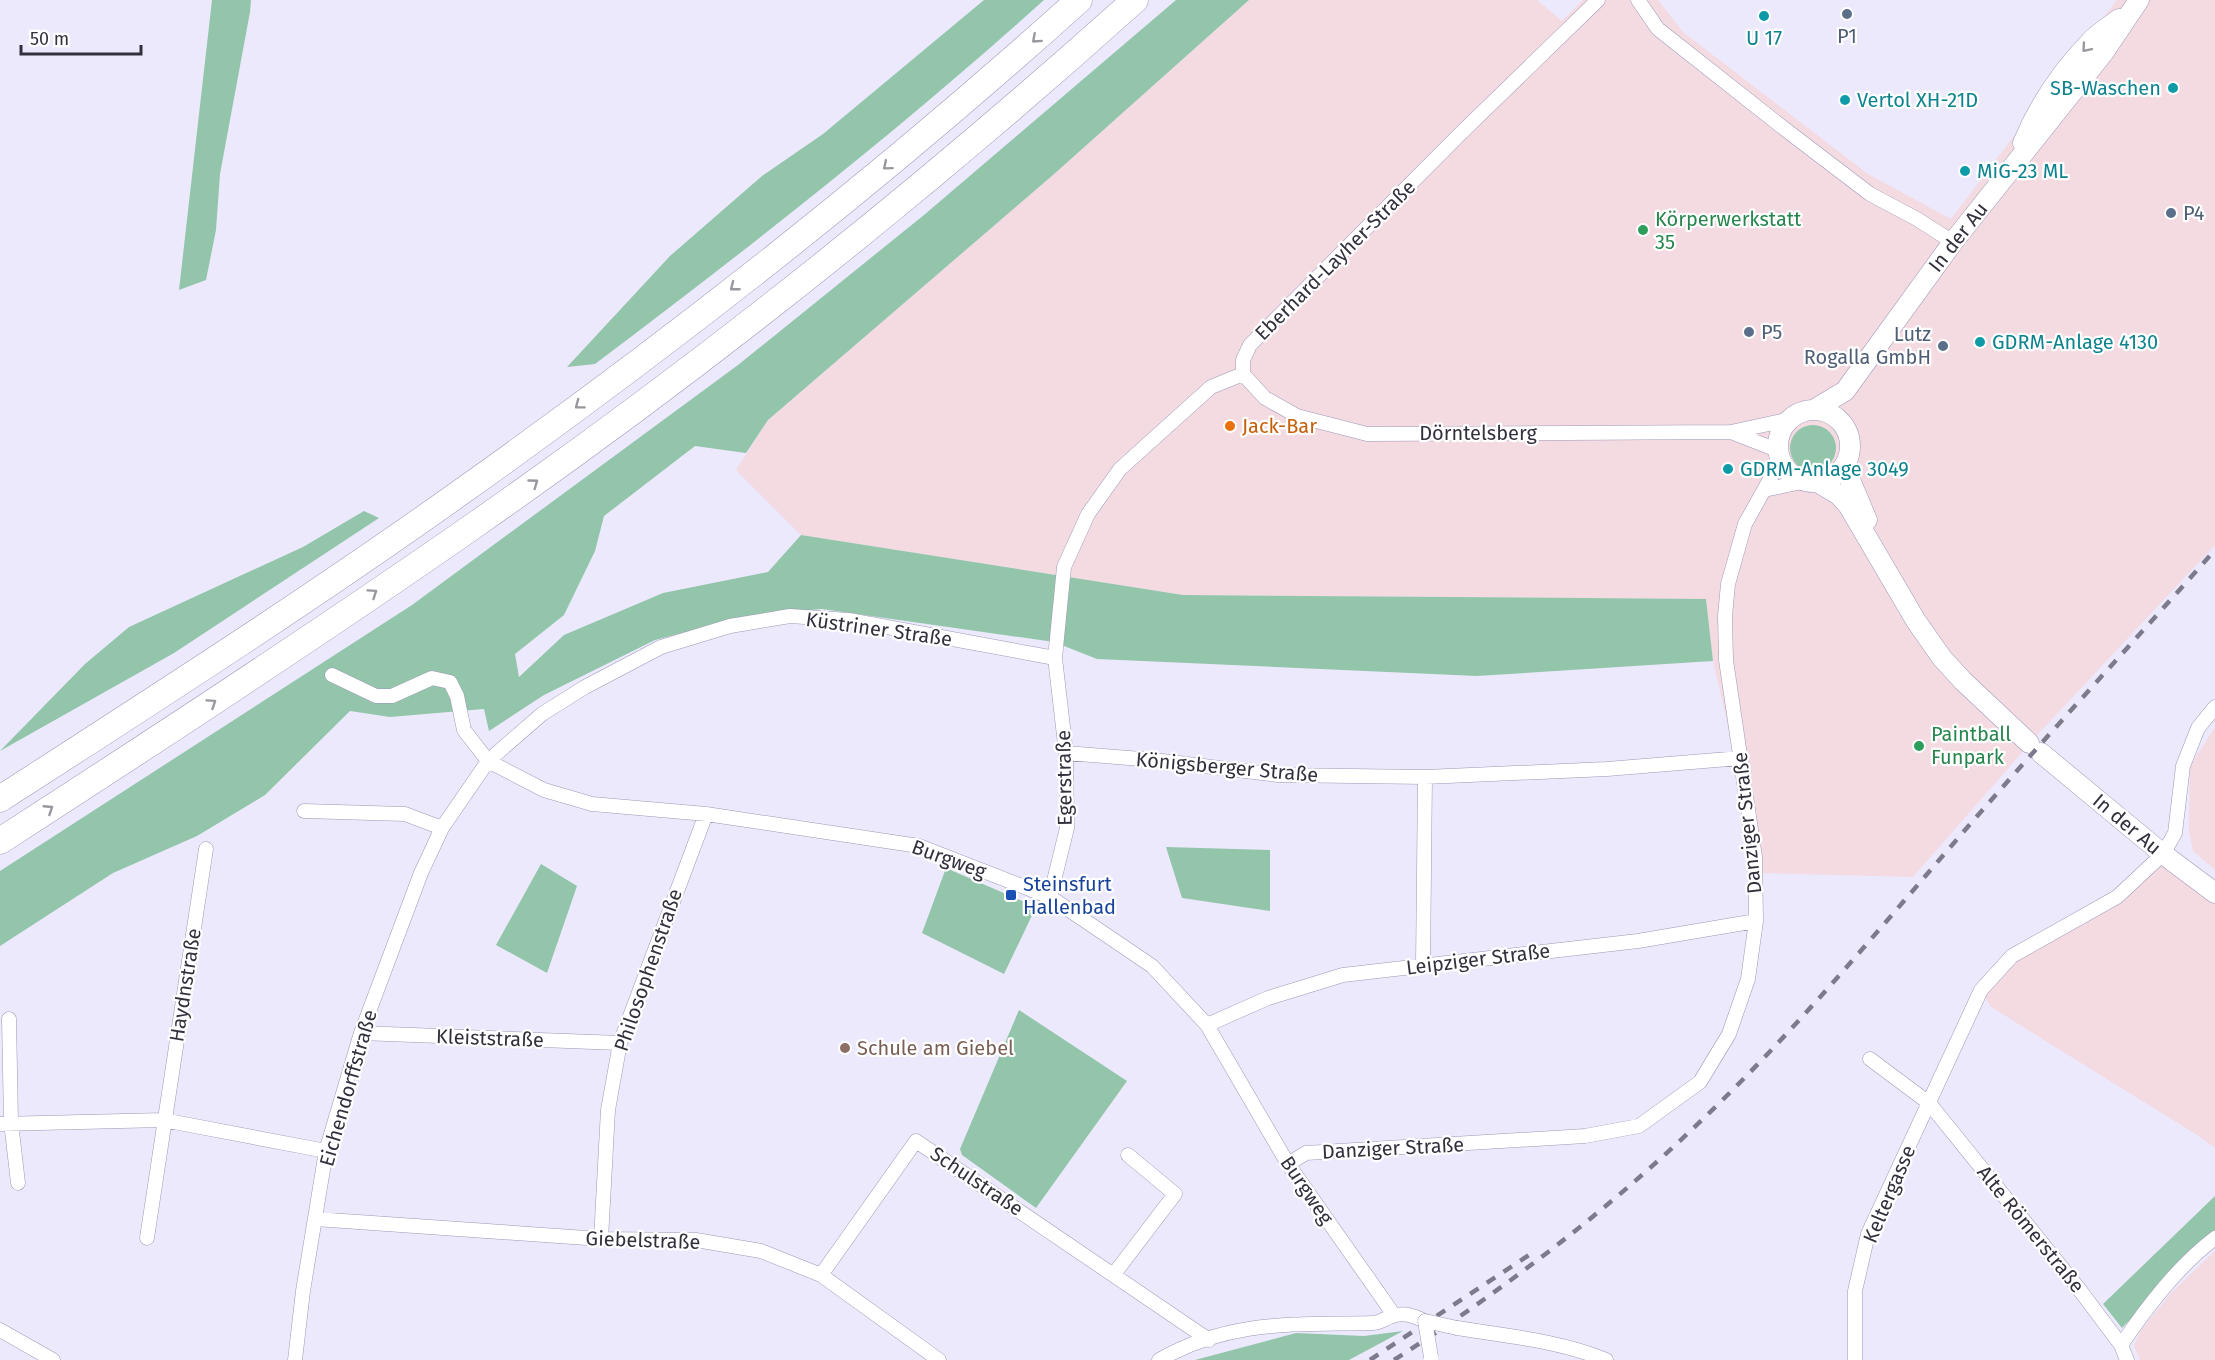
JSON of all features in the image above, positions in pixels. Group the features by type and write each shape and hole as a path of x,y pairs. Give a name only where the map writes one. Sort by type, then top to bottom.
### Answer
{"highway":[{"path":"0,799 182,682 459,494 552,426 876,176 1079,0"},
{"path":"0,841 268,665 477,523 593,440 743,328 899,203 1135,0"}],"street":[{"name":"Eberhard-Layher-Straße","path":"1243,374 1243,360 1250,345 1598,0"},
{"path":"1638,0 1658,29 1786,130 1870,194 1953,242"},
{"name":"In der Au","path":"1840,420 1840,408 1845,391 1953,242 2104,52 2135,5"},
{"name":"Dörntelsberg","path":"1243,374 1265,398 1297,416 1367,434 1731,432 1787,420"},
{"path":"1055,658 1064,567 1088,514 1120,468 1211,387 1243,374"},
{"name":"In der Au","path":"1815,409 1845,391"},
{"path":"1764,490 1829,479 1847,461 1850,440 1840,420 1824,410 1804,410 1787,420 1778,439 1778,454 1785,468 1811,482"},
{"name":"Dörntelsberg","path":"1731,432 1772,445 1778,454"},
{"name":"Danziger Straße","path":"1288,1164 1305,1153 1586,1136 1639,1126 1700,1083 1729,1034 1748,978 1756,921 1755,857 1726,660 1725,616 1728,584 1745,524 1764,490 1778,454"},
{"name":"In der Au","path":"1847,461 1848,475 1875,539 1879,557"},
{"name":"In der Au","path":"1811,482 1839,495 1848,505 1916,621 1942,658 1963,681 2035,748 2163,854 2215,892"},
{"name":"Küstriner Straße","path":"488,761 542,714 585,687 661,647 730,626 790,616 849,620 1055,658"},
{"name":"Egerstraße","path":"1050,897 1067,828 1066,753 1055,658"},
{"name":"Burgweg","path":"332,675 376,696 392,696 432,678 450,682 457,696 464,730 488,761 544,790 592,804 706,814 919,846 1050,897 1152,966 1207,1025 1288,1164 1394,1315"},
{"path":"1929,1103 1981,990 2012,956 2117,897 2163,854 2175,833 2183,766 2198,728 2215,707"},
{"name":"Königsberger Straße","path":"1066,753 1154,760 1278,775 1425,777 1607,769 1741,758"},
{"name":"Eichendorffstraße","path":"295,1360 303,1291 326,1151 361,1033 421,873 442,828 488,761"},
{"path":"1423,965 1425,777"},
{"path":"304,811 405,814 442,828"},
{"name":"Philosophenstraße","path":"601,1239 608,1110 620,1043 706,814"},
{"name":"Haydnstraße","path":"147,1238 163,1120 206,849"},
{"name":"Leipziger Straße","path":"1207,1025 1268,998 1343,975 1638,941 1756,921"},
{"path":"9,1019 6,1123 18,1183"},
{"name":"Kleiststraße","path":"361,1033 620,1043"},
{"name":"Alte Römerstraße","path":"1870,1059 1929,1103 2079,1289 2121,1346 2127,1360"},
{"name":"Keltergasse","path":"1855,1360 1855,1291 1868,1234 1929,1103"},
{"path":"6,1123 163,1120 326,1151"},
{"name":"Schulstraße","path":"821,1275 916,1141 1209,1340"},
{"path":"1114,1274 1175,1194 1128,1155"},
{"name":"Giebelstraße","path":"315,1219 601,1239 696,1240 761,1251 821,1275 939,1360"},
{"path":"2121,1346 2142,1314 2199,1250 2215,1238"},
{"path":"1159,1360 1173,1352 1251,1328 1290,1323 1377,1323 1394,1315 1409,1314 1425,1321 1535,1341 1590,1353 1606,1360"},
{"path":"1425,1321 1431,1358"},
{"path":"0,1330 53,1360"}],"shaded area":[{"path":"1249,0 1537,0 1562,21 1583,0 1658,0 1683,32 1868,174 1951,219 2117,0 2215,0 2215,545 2040,732 1913,877 1762,873 1713,661 1706,599 1183,595 801,535 736,470 768,420 1053,175"},
{"path":"2215,727 2215,870 2193,851 2189,830 2190,766"},
{"path":"2163,854 2215,893 2215,1148 1991,1007 1981,990 2012,956 2117,897"},
{"path":"2215,1251 2215,1360 2140,1360 2134,1346 2140,1331 2173,1291"}],"green space":[{"path":"212,0 251,0 250,12 220,174 216,230 206,280 179,290"},
{"path":"984,0 1044,0 880,141 710,276 595,364 567,367 670,256 762,176 823,134"},
{"path":"1176,0 1249,0 1053,175 768,420 746,453 695,446 604,516 595,551 564,615 515,654 519,677 564,635 663,593 768,572 801,535 1183,595 1706,599 1713,661 1477,676 1097,659 1054,642 822,609 752,615 655,640 544,695 489,731 484,709 390,717 350,711 265,795 197,836 113,873 0,946 0,871 412,605 738,365 924,215"},
{"path":"1813,425 1829,432 1836,448 1829,464 1813,471 1797,464 1790,448 1797,432"},
{"path":"364,511 379,518 174,653 0,751 85,664 129,627 303,547"},
{"path":"1166,847 1270,850 1270,911 1182,898"},
{"path":"541,864 577,886 547,973 496,945"},
{"path":"946,868 1036,907 1004,974 922,933"},
{"path":"1019,1010 1127,1081 1036,1208 962,1155 960,1149"},
{"path":"2215,1196 2215,1230 2178,1265 2122,1328 2103,1304"},
{"path":"1403,1331 1349,1360 1195,1360 1296,1333 1364,1336"}],"railway":[{"path":"1394,1360 1476,1305 1556,1246 1669,1151 1705,1117 1814,1004 2014,774 2215,550"},
{"path":"1370,1360 1529,1255"}],"place":[{"name":"P1","path":"1847,14"},
{"name":"U 17","path":"1764,16"},
{"name":"SB-Waschen","path":"2173,88"},
{"name":"Vertol XH-21D","path":"1845,100"},
{"name":"MiG-23 ML","path":"1965,171"},
{"name":"P4","path":"2171,213"},
{"name":"Körperwerkstatt 35","path":"1643,230"},
{"name":"P5","path":"1749,332"},
{"name":"GDRM-Anlage 4130","path":"1980,342"},
{"name":"Lutz Rogalla GmbH","path":"1943,346"},
{"name":"Jack-Bar","path":"1230,426"},
{"name":"GDRM-Anlage 3049","path":"1728,469"},
{"name":"Paintball Funpark","path":"1919,746"},
{"name":"Steinsfurt Hallenbad","path":"1011,895"},
{"name":"Schule am Giebel","path":"845,1048"}]}
